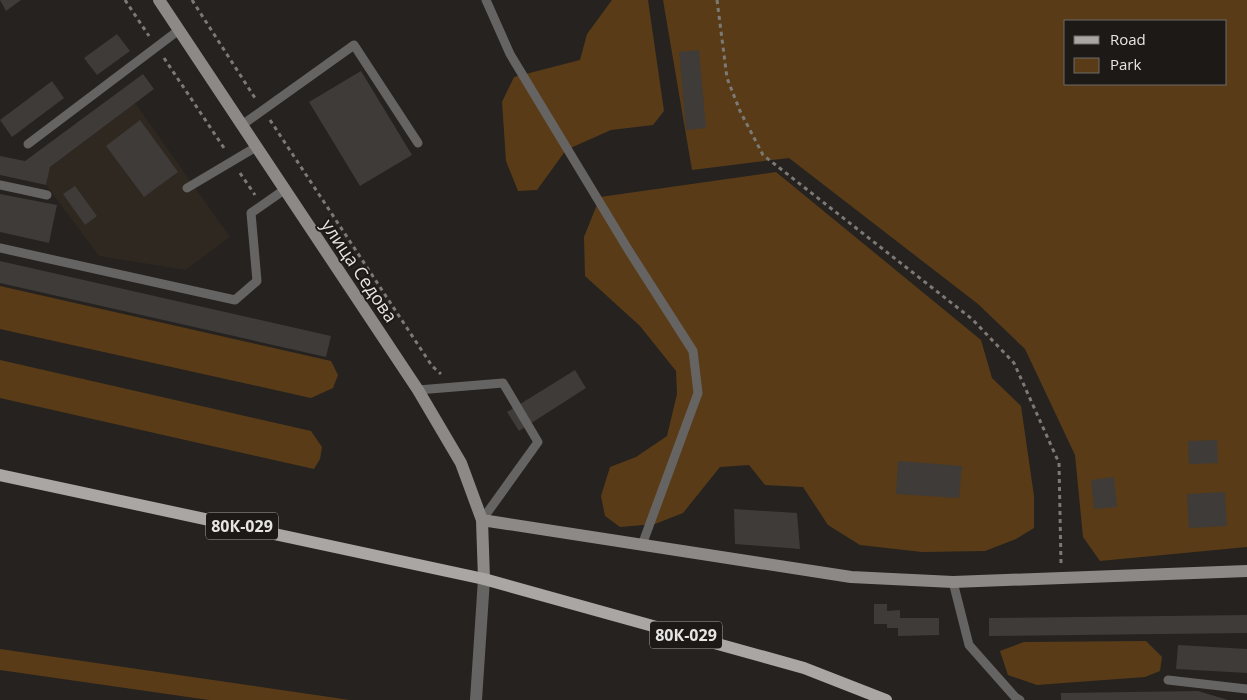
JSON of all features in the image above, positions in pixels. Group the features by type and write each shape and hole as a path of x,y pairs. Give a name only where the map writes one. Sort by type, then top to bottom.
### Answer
{"main road":[{"name":"80К-029","path":"0,476 484,579 804,668 886,700"}],"street":[{"name":"улица Седова","path":"159,0 418,390 461,463 482,520 484,579"},
{"path":"482,520 851,577 953,582 1061,580 1247,570"},
{"path":"476,700 484,579"}],"lane":[{"path":"486,0 510,54 629,251 693,351 698,392 642,545"},
{"path":"28,144 179,30"},
{"path":"242,125 354,45 418,143"},
{"path":"187,188 256,147"},
{"path":"0,185 46,195"},
{"path":"0,248 235,300 257,281 251,213 284,190"},
{"path":"418,390 503,383 538,442 482,520"},
{"path":"953,582 969,645 1015,697 1020,700"},
{"path":"1168,680 1247,689"}],"path":[{"path":"125,0 262,206"},
{"path":"192,0 262,110 432,366 455,387"},
{"path":"717,0 727,78 740,111 763,156 972,318 1014,363 1059,463 1061,580"}],"shaded area":[{"path":"135,103 230,237 185,270 99,256 46,185 50,167"}],"green space":[{"path":"612,0 648,0 664,111 653,125 611,130 566,150 537,190 518,191 506,161 502,102 514,77 580,60 587,34"},
{"path":"663,0 1247,0 1247,547 1100,561 1083,537 1075,455 1025,349 978,304 789,158 692,170"},
{"path":"776,172 981,340 992,378 1021,406 1034,496 1034,528 1016,539 985,551 922,552 860,545 828,525 803,487 765,485 749,465 720,467 683,513 655,524 620,527 605,516 601,496 610,467 636,457 667,436 677,394 676,371 640,326 585,276 584,237 600,197"},
{"path":"0,286 331,361 338,375 333,388 311,398 0,329"},
{"path":"0,360 311,431 322,447 320,459 314,469 0,398"},
{"path":"1146,641 1162,657 1160,671 1145,677 1037,685 1008,675 1000,651 1024,642"},
{"path":"0,649 350,700 209,700 0,670"}],"building":[{"path":"0,0 21,0 6,11"},
{"path":"117,34 130,51 97,75 84,58"},
{"path":"699,50 706,128 686,130 679,52"},
{"path":"361,71 412,155 360,186 309,102"},
{"path":"143,74 154,89 50,167 46,185 0,175 0,156 25,161"},
{"path":"52,81 64,98 12,137 0,120"},
{"path":"140,120 178,172 144,197 106,146"},
{"path":"75,186 97,216 85,225 63,194"},
{"path":"0,194 57,205 49,243 0,232"},
{"path":"0,261 331,336 326,357 0,283"},
{"path":"575,370 586,388 519,431 507,412"},
{"path":"1217,440 1218,463 1189,464 1188,441"},
{"path":"898,461 962,466 959,498 896,494"},
{"path":"1114,477 1117,507 1094,509 1091,480"},
{"path":"1225,492 1227,526 1189,528 1187,494"},
{"path":"734,509 797,513 800,549 735,544"},
{"path":"874,604 887,604 887,611 900,610 900,618 939,618 939,635 898,636 898,628 887,628 887,624 874,624"},
{"path":"1247,615 1247,633 989,636 989,618"},
{"path":"1178,645 1247,649 1247,673 1176,669"},
{"path":"1198,691 1228,700 1061,700 1061,693"}]}
